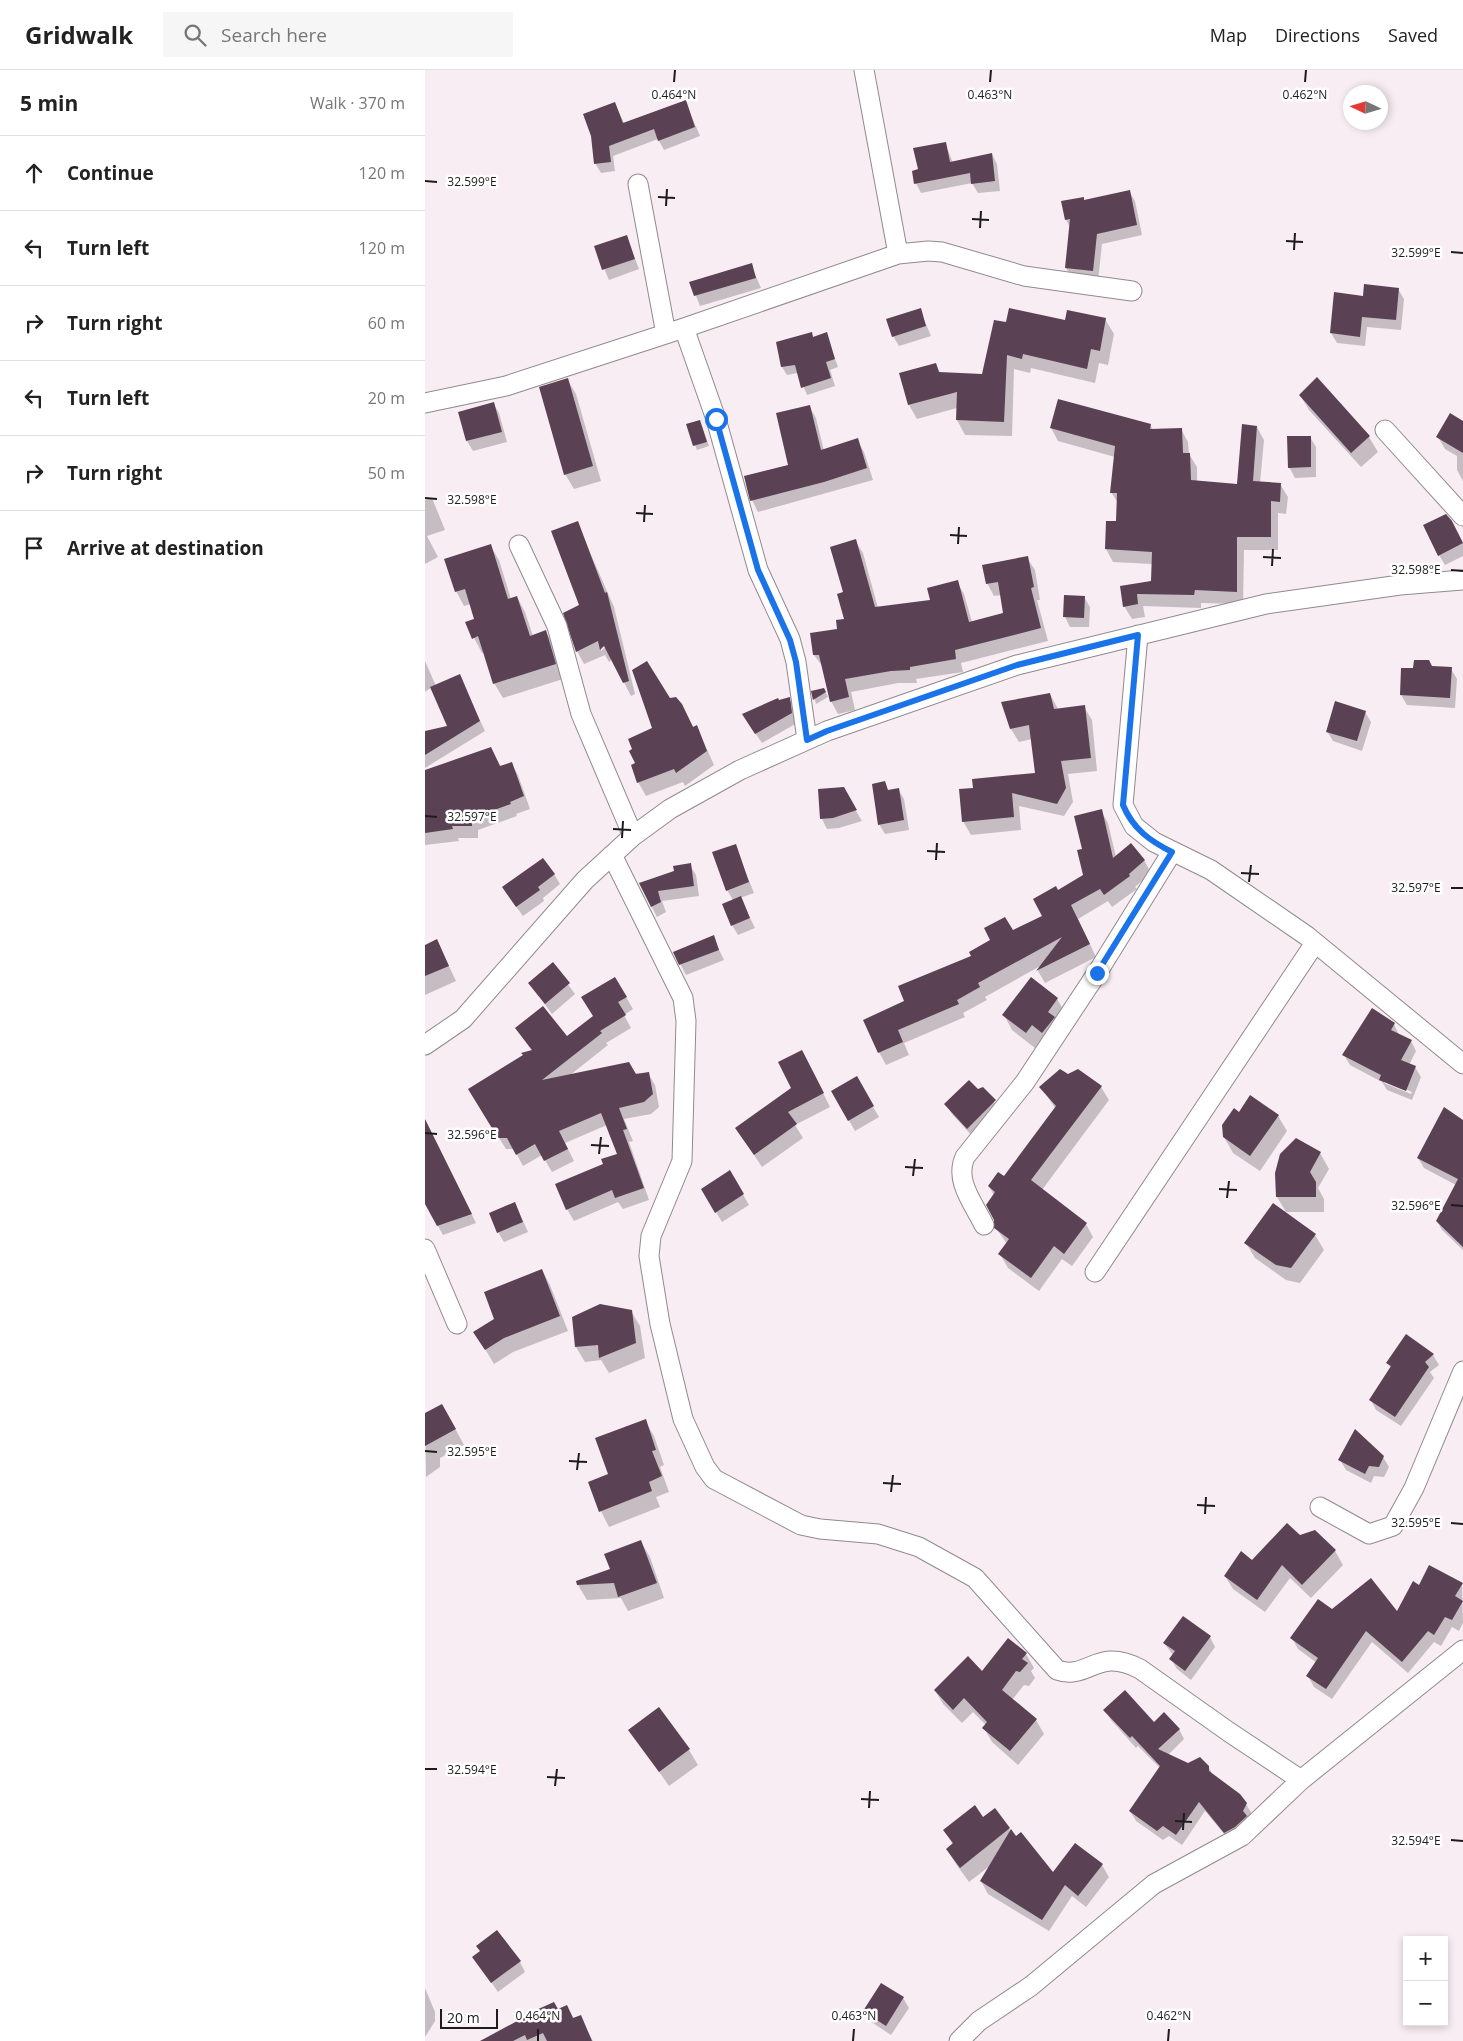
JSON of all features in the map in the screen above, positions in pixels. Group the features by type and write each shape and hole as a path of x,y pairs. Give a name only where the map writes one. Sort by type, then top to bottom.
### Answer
{"street":[{"path":"864,70 898,254"},
{"path":"638,184 675,331 716,419 758,570 790,640 796,662 807,740"},
{"path":"425,403 506,386 675,331 898,254 928,251 942,252 1024,276 1132,291"},
{"path":"1385,430 1463,516"},
{"path":"519,545 557,626 581,714 633,836"},
{"path":"425,1045 463,1019 585,880 633,836 670,809 740,770 827,731 1017,665 1266,604 1400,585 1463,580"},
{"path":"1138,635 1123,805 1134,826 1154,842 1211,870 1315,943 1463,1064"},
{"path":"985,1225 961,1180 961,1165 1025,1082 1097,973 1172,852"},
{"path":"612,855 683,998 685,1020 682,1161 676,1180 651,1236 649,1256 661,1324 683,1419 705,1468 714,1479 801,1525 820,1530 878,1534 919,1547 975,1578 1057,1670 1072,1672 1103,1660 1124,1661 1140,1669 1301,1780"},
{"path":"1095,1272 1315,943"},
{"path":"425,1249 457,1324"},
{"path":"1320,1507 1369,1534 1393,1526 1414,1488 1463,1371"},
{"path":"959,2041 979,2021 1031,1986 1154,1884 1242,1836 1301,1780 1463,1650"}],"building":[{"path":"686,100 695,127 658,141 654,129 609,146 611,162 594,164 591,136 583,114 615,102 623,123"},
{"path":"946,142 950,162 992,153 995,181 971,184 970,173 914,184 912,171 918,169 913,148"},
{"path":"1130,190 1137,225 1097,234 1093,271 1065,268 1070,219 1065,220 1061,201 1084,197 1084,200"},
{"path":"627,235 635,259 602,270 594,246"},
{"path":"752,263 756,278 694,296 689,282"},
{"path":"1364,284 1399,288 1396,320 1362,317 1360,337 1330,333 1334,292 1363,296"},
{"path":"921,308 926,326 892,337 886,319"},
{"path":"1009,308 1065,320 1067,310 1106,318 1100,351 1091,349 1087,369 1023,354 1022,359 1007,355 1004,422 956,420 957,392 908,405 899,373 936,363 939,372 982,374 994,320 1006,322"},
{"path":"812,332 813,337 827,332 835,359 826,362 831,378 801,388 795,365 781,367 776,342"},
{"path":"1317,377 1370,436 1351,453 1299,395"},
{"path":"568,378 593,466 564,475 539,387"},
{"path":"1058,399 1151,424 1150,429 1182,428 1183,453 1190,453 1191,480 1237,484 1242,424 1257,426 1253,481 1281,483 1280,502 1271,501 1271,537 1237,537 1237,592 1195,590 1194,595 1137,594 1138,604 1123,607 1120,586 1151,581 1152,552 1105,549 1106,521 1116,521 1117,493 1110,493 1115,446 1050,428"},
{"path":"494,402 502,432 466,441 458,412"},
{"path":"810,405 821,450 858,438 867,468 824,482 750,501 744,476 788,465 776,413"},
{"path":"1450,413 1463,421 1463,453 1436,437"},
{"path":"700,420 707,442 693,446 686,424"},
{"path":"1287,436 1311,436 1311,467 1288,468"},
{"path":"1446,514 1452,521 1463,543 1438,556 1423,525"},
{"path":"578,521 605,593 607,592 629,681 623,683 604,646 600,650 598,641 576,652 563,613 579,605 551,531"},
{"path":"856,539 875,607 930,600 927,588 958,580 969,622 1003,613 998,582 986,584 982,565 1028,556 1034,587 1031,588 1041,628 955,650 956,659 910,667 910,670 891,671 845,679 849,697 830,702 819,655 813,655 810,633 837,629 836,620 844,619 837,594 843,592 830,547"},
{"path":"491,544 508,599 517,596 530,636 546,630 556,664 493,684 478,636 472,639 465,622 474,619 465,589 455,592 444,559"},
{"path":"1064,595 1085,596 1084,618 1063,617"},
{"path":"1414,660 1429,660 1432,666 1452,667 1450,698 1400,695 1401,668 1413,668"},
{"path":"647,661 670,698 676,697 682,704 693,727 697,725 707,751 676,773 674,769 637,783 631,765 635,763 629,751 632,749 628,739 652,728 632,670"},
{"path":"460,674 480,721 425,755 425,731 447,726 430,687"},
{"path":"824,688 826,692 813,700 811,691"},
{"path":"1050,693 1054,709 1085,705 1091,758 1061,761 1066,788 1057,804 1012,793 1014,817 962,822 959,789 973,788 972,779 1035,773 1029,725 1010,729 1001,702"},
{"path":"790,697 792,713 755,734 742,714 778,698 779,700"},
{"path":"1335,701 1366,711 1357,741 1326,732"},
{"path":"491,747 500,766 512,762 524,796 510,802 511,804 472,818 472,826 452,826 453,829 425,833 425,770"},
{"path":"885,781 888,790 899,788 904,820 878,825 872,784"},
{"path":"844,787 857,810 833,818 820,819 818,789"},
{"path":"1102,809 1113,858 1131,843 1145,860 1129,874 1130,876 1104,895 1100,889 1071,905 1090,944 1036,971 1062,937 978,983 980,987 957,1000 959,1004 898,1030 903,1042 878,1053 863,1020 904,1001 898,986 971,956 969,952 990,940 984,928 1005,917 1013,930 1042,916 1033,899 1056,886 1058,890 1083,875 1077,850 1082,849 1074,816"},
{"path":"736,844 749,882 726,891 712,852"},
{"path":"543,858 555,874 538,887 540,890 516,907 502,887"},
{"path":"691,863 694,886 658,891 661,902 651,907 639,883 674,871 673,866"},
{"path":"741,896 750,918 731,926 722,904"},
{"path":"714,935 719,950 679,965 673,952"},
{"path":"437,939 449,966 425,976 425,945"},
{"path":"553,962 570,983 545,1004 528,983"},
{"path":"615,977 627,997 618,1002 626,1015 600,1031 602,1033 542,1080 629,1062 636,1074 649,1072 653,1094 644,1102 619,1108 627,1129 623,1130 644,1188 615,1198 612,1190 566,1210 555,1184 603,1164 601,1159 617,1154 601,1113 559,1131 568,1149 544,1161 535,1144 516,1155 507,1138 498,1138 468,1089 523,1055 521,1053 532,1050 515,1028 543,1006 567,1036 593,1016 581,997"},
{"path":"1031,977 1058,998 1048,1012 1055,1017 1042,1033 1032,1025 1026,1033 1002,1015"},
{"path":"1372,1008 1395,1023 1391,1030 1412,1040 1401,1060 1416,1066 1406,1091 1379,1080 1381,1075 1342,1055"},
{"path":"802,1050 824,1093 788,1112 797,1124 754,1155 735,1128 791,1088 778,1062"},
{"path":"1060,1069 1068,1074 1078,1069 1102,1086 1031,1180 1087,1223 1064,1254 1054,1246 1031,1278 998,1254 1009,1239 994,1228 994,1220 986,1205 995,1192 988,1186 998,1172 1004,1176 1056,1106 1039,1087"},
{"path":"857,1076 874,1106 848,1121 831,1091"},
{"path":"969,1080 978,1089 983,1087 996,1100 967,1129 944,1104"},
{"path":"1250,1095 1279,1115 1250,1156 1223,1137 1222,1125 1234,1108 1239,1112"},
{"path":"1444,1107 1463,1120 1463,1247 1436,1221 1458,1179 1417,1158"},
{"path":"425,1119 472,1214 437,1226 425,1204"},
{"path":"1296,1138 1321,1152 1310,1172 1316,1182 1316,1197 1276,1197 1275,1173 1280,1154"},
{"path":"730,1170 744,1194 715,1213 701,1189"},
{"path":"515,1202 523,1222 497,1233 489,1213"},
{"path":"1273,1203 1316,1234 1291,1268 1276,1265 1244,1243"},
{"path":"542,1269 560,1316 504,1338 485,1350 473,1332 494,1319 484,1292"},
{"path":"600,1304 632,1310 636,1343 599,1358 598,1345 575,1347 572,1317"},
{"path":"1406,1334 1434,1354 1425,1362 1429,1367 1395,1417 1369,1400 1391,1366 1386,1363"},
{"path":"442,1404 456,1429 425,1446 425,1413"},
{"path":"646,1419 656,1450 652,1451 662,1476 649,1482 652,1491 599,1512 588,1482 608,1474 595,1438"},
{"path":"1355,1429 1384,1456 1379,1467 1369,1466 1365,1474 1338,1460"},
{"path":"1287,1523 1300,1535 1315,1530 1336,1550 1302,1585 1282,1565 1257,1600 1224,1576 1241,1551 1252,1560"},
{"path":"641,1540 657,1583 618,1597 614,1583 577,1585 576,1581 610,1569 604,1554"},
{"path":"1429,1565 1463,1583 1455,1596 1463,1601 1452,1620 1445,1617 1434,1635 1428,1631 1402,1662 1366,1631 1326,1689 1306,1676 1318,1658 1290,1638 1318,1599 1332,1609 1371,1578 1397,1611 1413,1581 1419,1585"},
{"path":"1183,1616 1211,1636 1185,1671 1169,1659 1175,1651 1163,1643"},
{"path":"1008,1638 1027,1653 1022,1659 1028,1663 1020,1672 1016,1671 1002,1690 1037,1719 1010,1751 982,1728 987,1722 964,1698 953,1710 934,1690 968,1656 982,1671"},
{"path":"1125,1690 1154,1722 1164,1712 1180,1729 1158,1749 1188,1763 1200,1757 1209,1766 1209,1771 1240,1794 1247,1803 1243,1811 1247,1816 1235,1827 1224,1833 1199,1802 1176,1835 1163,1826 1157,1831 1129,1811 1160,1766 1132,1736 1130,1738 1103,1710"},
{"path":"659,1707 690,1749 659,1772 628,1730"},
{"path":"975,1805 983,1817 995,1808 1010,1828 960,1868 946,1849 953,1843 943,1830"},
{"path":"1011,1829 1016,1836 1021,1832 1053,1872 1075,1843 1103,1864 1078,1896 1065,1885 1042,1920 980,1881"},
{"path":"497,1930 521,1961 491,1983 472,1957 480,1951 476,1946"},
{"path":"881,1983 904,1997 886,2026 863,2011"},
{"path":"554,2002 558,2009 567,2005 573,2018 581,2015 592,2041 547,2041 543,2033 527,2040 525,2035 513,2041 480,2041 519,2020 518,2018"}],"route":[{"path":"716,419 758,570 790,640 796,662 798,690 807,740 827,731 1017,665 1138,635 1123,805 1134,826 1154,842 1172,852 1097,973"}]}
